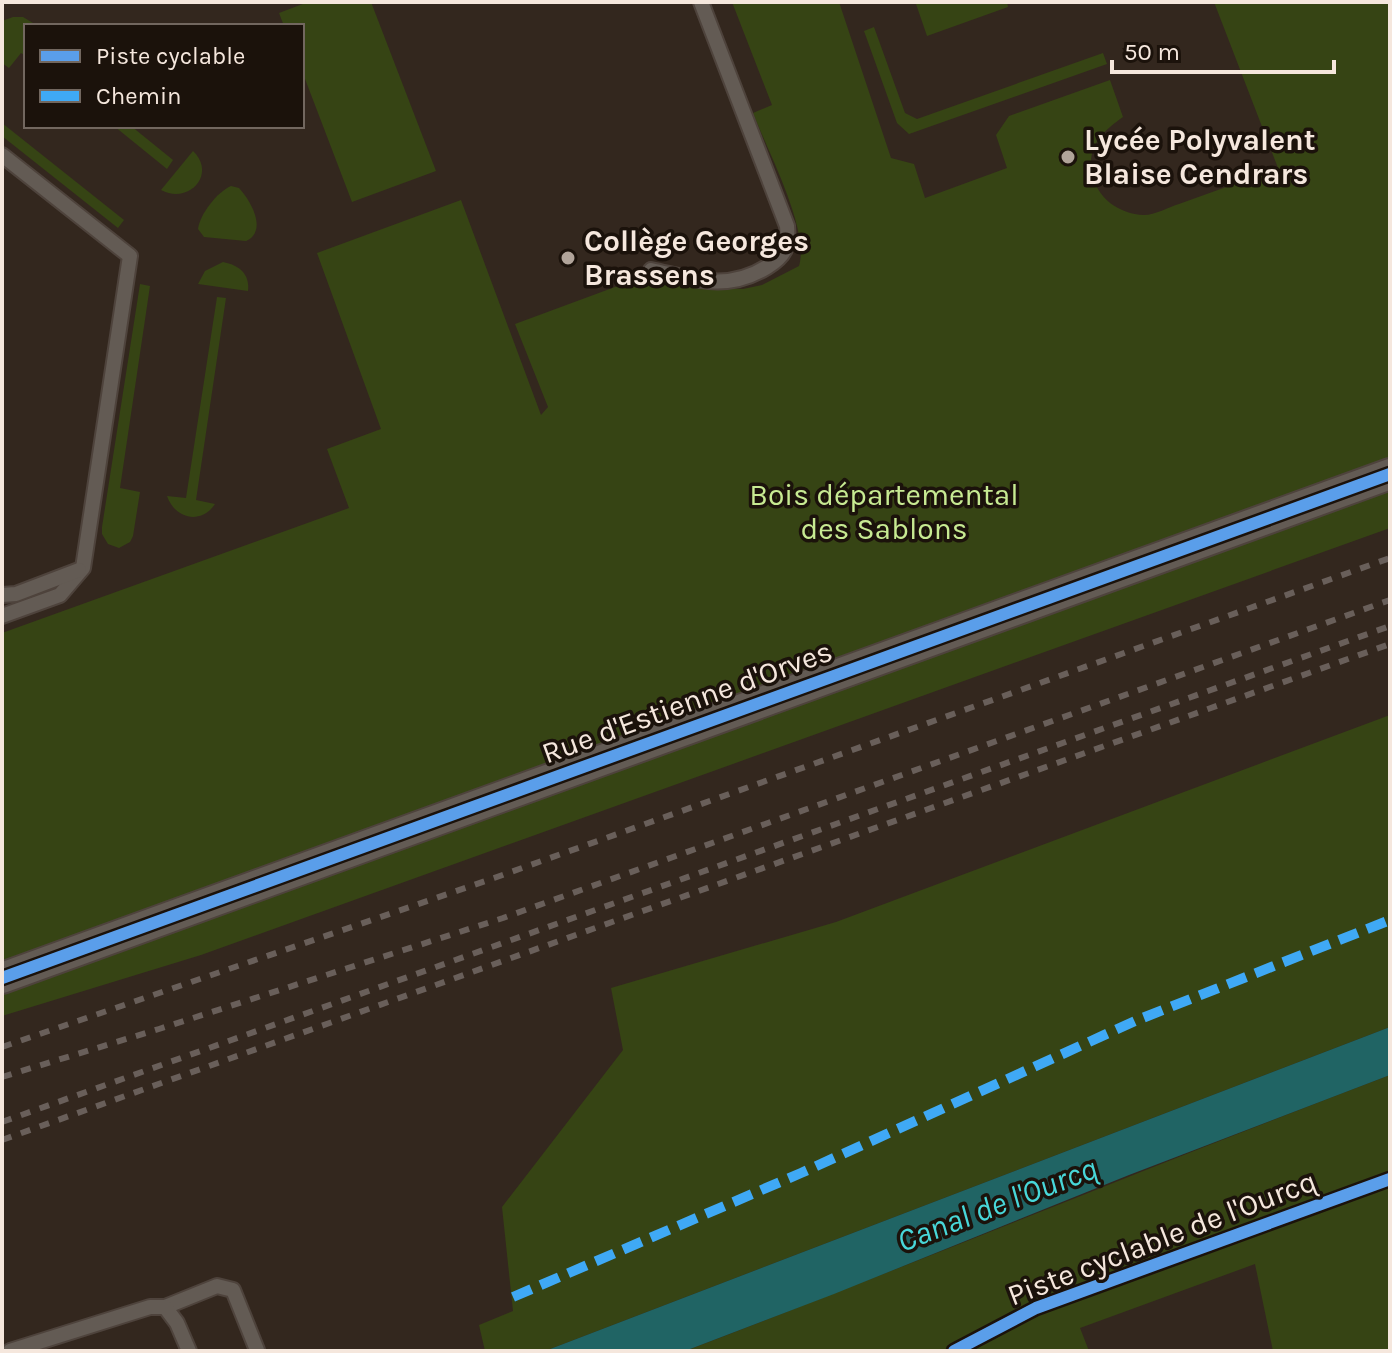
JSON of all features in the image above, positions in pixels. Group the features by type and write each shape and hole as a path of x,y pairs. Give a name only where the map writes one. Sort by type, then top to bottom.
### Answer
{"street":[{"name":"Rue d'Estienne d'Orves","path":"2,978 1390,474"}],"lane":[{"path":"651,270 709,283 747,279 783,256 788,244 787,226 701,2"},
{"path":"2,155 130,256 83,568 60,595 2,616"},
{"path":"2,595 16,594 83,568"},
{"path":"10,1351 150,1307 165,1307 217,1286 233,1290 257,1350"},
{"path":"165,1307 177,1323 189,1351"}],"green space":[{"path":"308,2 371,2 436,171 352,202 304,76 304,24 283,24 279,13"},
{"name":"Bois départemental des Sablons","path":"732,2 839,2 891,158 914,164 925,198 1007,168 996,135 1009,116 1110,80 1123,117 1109,128 1094,147 1091,163 1094,181 1110,203 1126,212 1144,215 1278,168 1214,2 1390,2 1390,528 201,955 2,1016 2,633 349,508 327,449 381,429 317,253 461,200 541,415 548,407 515,324 642,277 690,286 743,289 762,285 799,266 801,251 793,212 753,113 772,105"},
{"path":"1007,2 1008,7 927,36 916,4"},
{"path":"23,17 35,24 24,24 24,55 21,53 9,68 2,63 2,21"},
{"path":"874,27 905,113 917,119 1103,53 1107,64 909,134 897,123 864,31"},
{"path":"2,123 124,220 118,228 2,136"},
{"path":"116,128 133,128 173,160 167,169"},
{"path":"193,151 202,169 196,185 181,193 171,194 161,190"},
{"path":"231,186 239,188 248,200 257,223 253,236 246,241 204,237 198,229 202,217 215,198"},
{"path":"223,262 242,271 248,291 198,284 205,271"},
{"path":"140,284 150,286 120,488 140,492 133,536 130,542 119,548 108,544 102,527"},
{"path":"217,297 226,298 196,500 215,504 196,517 176,510 167,496 186,498"},
{"path":"1390,715 1390,1027 545,1351 485,1351 479,1325 513,1311 502,1207 623,1050 611,988 836,922"},
{"path":"1390,1075 1390,1351 1273,1351 1255,1264 1080,1328 1089,1351 685,1351 1213,1143"}],"water":[{"name":"Canal de l'Ourcq","path":"1390,1027 1390,1075 1129,1175 834,1294 685,1351 545,1351"}],"railway":[{"path":"2,1047 494,878 1390,558"},
{"path":"2,1077 503,918 1390,600"},
{"path":"2,1122 1390,626"},
{"path":"2,1140 1390,644"}],"marked path":[{"path":"513,1297 801,1173 1135,1021 1390,920"}],"cycle path":[{"path":"2,978 1390,474"},
{"name":"Piste cyclable de l'Ourcq","path":"954,1351 1036,1308 1390,1179"}],"place":[{"name":"Lycée Polyvalent Blaise Cendrars","path":"1068,157"},
{"name":"Collège Georges Brassens","path":"568,258"}]}
